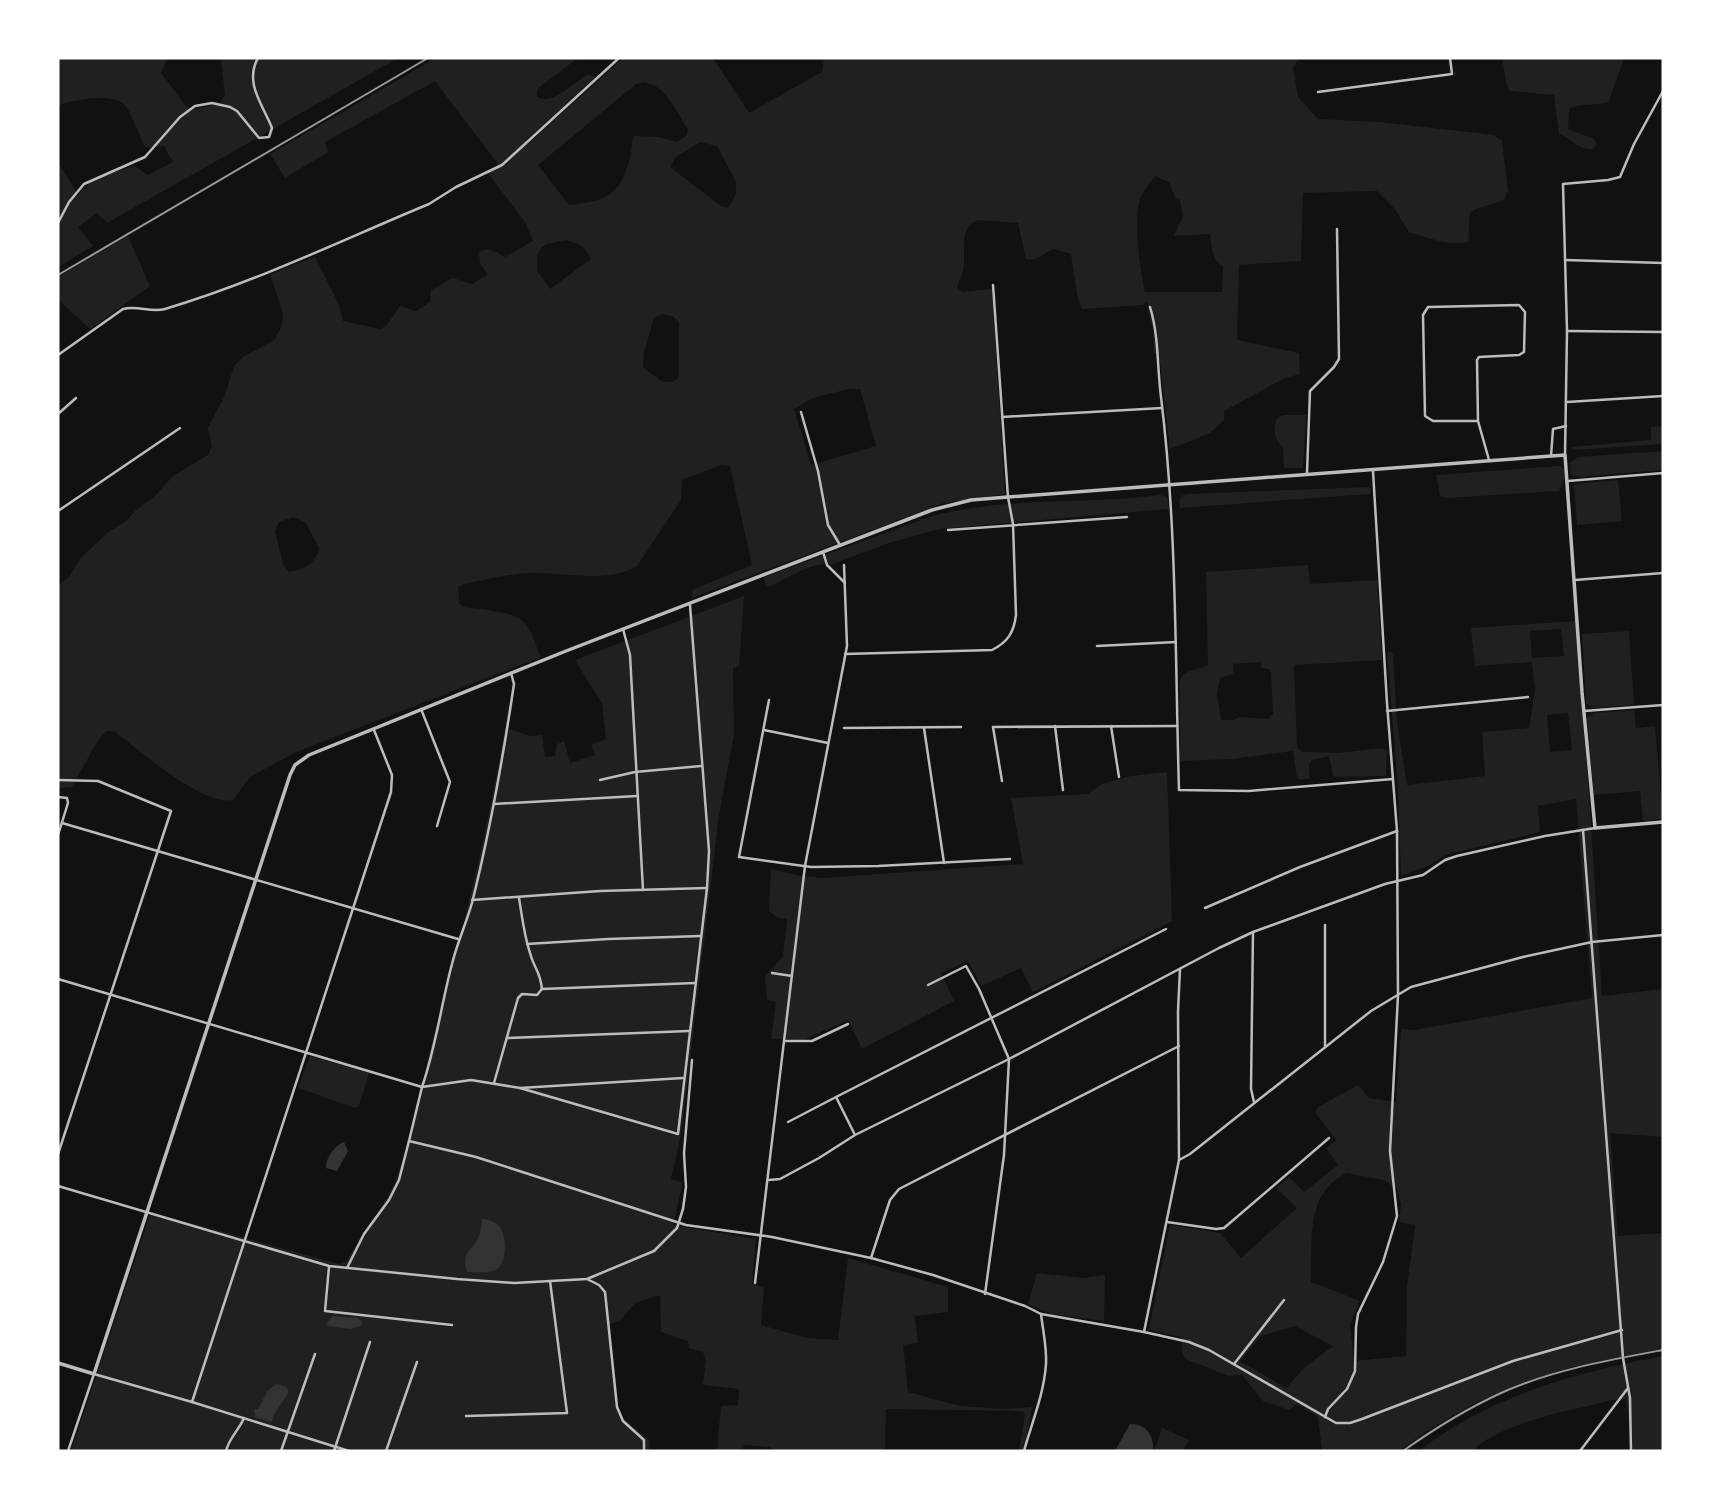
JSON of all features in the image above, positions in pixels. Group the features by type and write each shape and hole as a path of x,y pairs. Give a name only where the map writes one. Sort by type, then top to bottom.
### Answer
{"street":[{"path":"58,223 69,202 84,184 145,157 180,117 195,106 212,103 230,107 237,111 259,138 269,137 272,128 253,85 253,69 258,58"},
{"path":"58,355 123,309 134,307 161,310 239,283 429,204 456,187 487,174 512,157 619,58"},
{"path":"1318,92 1452,74 1450,58"},
{"path":"1595,828 1565,455 1567,331 1563,184 1620,177 1634,144 1663,91"},
{"path":"1307,474 1310,391 1334,368 1340,352 1337,229"},
{"path":"1564,260 1663,263"},
{"path":"845,654 992,650 1003,643 1014,629 1016,615 1013,524 1008,497 993,285"},
{"path":"1478,421 1433,421 1425,416 1423,315 1428,307 1518,305 1525,312 1524,352 1519,355 1483,356 1477,360 1478,421 1489,460"},
{"path":"1150,307 1157,340 1157,363 1171,484 1179,790 1249,791 1393,779"},
{"path":"1567,331 1663,332"},
{"path":"1567,402 1663,396"},
{"path":"58,414 76,398"},
{"path":"1002,417 1162,408"},
{"path":"801,412 818,471 828,525 840,545"},
{"path":"1551,456 1553,429 1566,426"},
{"path":"58,511 180,428"},
{"path":"68,1451 295,765 309,755 623,629 949,504 1171,484 1565,455"},
{"path":"1325,1417 1328,1409 1347,1389 1355,1371 1358,1314 1383,1262 1397,1216 1390,1151 1398,995 1397,831 1387,712 1373,469"},
{"path":"1568,481 1663,473"},
{"path":"948,530 1127,517"},
{"path":"822,551 827,565 845,583"},
{"path":"755,1283 805,866 845,654 847,626 844,565"},
{"path":"1575,580 1663,573"},
{"path":"58,979 422,1087 464,1080 494,1083 520,1088 678,1134 709,851 690,603"},
{"path":"623,629 630,654 643,890"},
{"path":"1097,646 1176,642"},
{"path":"346,1268 363,1234 389,1200 399,1180 410,1141 440,1023 440,1008 458,939 472,900 494,804 514,684 511,673"},
{"path":"1387,712 1528,697"},
{"path":"769,700 739,857 805,866 1010,859"},
{"path":"1584,711 1663,705"},
{"path":"421,709 450,782 437,826"},
{"path":"1055,726 1063,790"},
{"path":"1111,726 1119,777"},
{"path":"1003,781 993,727 1177,726"},
{"path":"844,728 961,727"},
{"path":"192,1402 393,785 392,775 374,728"},
{"path":"924,728 944,863"},
{"path":"764,730 828,743"},
{"path":"600,780 635,772 701,766"},
{"path":"58,780 98,781 170,810 169,821 58,1154"},
{"path":"494,804 638,796"},
{"path":"58,797 66,798 68,803 58,835"},
{"path":"769,1180 780,1178 855,1135 1009,1059 1253,932 1397,880 1423,875 1445,860 1457,856 1545,836 1663,822"},
{"path":"61,823 458,939"},
{"path":"1583,830 1622,1331 1629,1388 1631,1451"},
{"path":"1205,908 1300,867 1397,831"},
{"path":"472,900 707,888"},
{"path":"494,1083 520,995 537,995 542,989 541,975 533,963 527,944 519,897"},
{"path":"1325,925 1325,1046"},
{"path":"788,1122 1166,929"},
{"path":"1253,932 1251,1089 1254,1101"},
{"path":"1179,1160 1191,1154 1370,1011 1411,987 1462,972 1592,942 1663,935"},
{"path":"527,944 701,936"},
{"path":"928,985 966,967 979,989 1009,1059 1005,1135 985,1294"},
{"path":"1144,1332 1179,1160 1180,969"},
{"path":"772,973 792,976"},
{"path":"542,989 695,984"},
{"path":"784,1041 812,1041 848,1024"},
{"path":"507,1038 690,1031"},
{"path":"871,1258 894,1193 1179,1046"},
{"path":"58,1186 329,1266 494,1282 587,1279 654,1251 666,1241 679,1223 686,1187 684,1153 692,1060"},
{"path":"520,1088 563,1083 684,1078"},
{"path":"836,1097 855,1135"},
{"path":"1167,1222 1224,1228 1329,1138"},
{"path":"410,1141 486,1160 679,1223 871,1258 923,1272 1025,1306 1041,1314 1189,1342 1209,1350 1336,1423 1350,1423 1513,1362 1622,1331"},
{"path":"329,1266 326,1311 452,1325"},
{"path":"587,1279 600,1285 605,1292 617,1406 623,1421 644,1440 644,1451"},
{"path":"466,1416 567,1413 549,1280"},
{"path":"1234,1364 1284,1300"},
{"path":"1024,1451 1045,1378 1046,1350 1041,1314"},
{"path":"335,1449 370,1342"},
{"path":"281,1451 315,1354"},
{"path":"386,1451 417,1362"},
{"path":"58,1363 244,1418 335,1449 349,1451"},
{"path":"1580,1451 1629,1388"},
{"path":"226,1451 230,1439 244,1418"}],"shaded area":[{"path":"58,58 168,58 161,73 187,107 195,109 220,104 225,95 221,58 398,58 107,223 97,213 78,227 93,246 58,267 58,162 78,195 96,180 134,166 148,175 173,162 164,146 147,148 144,145 129,112 124,104 118,101 91,98 58,106"},
{"path":"436,58 578,58 542,85 537,90 537,97 543,99 556,96 585,76 595,77 525,141 528,144 623,58 713,58 749,113 822,72 824,58 1300,58 1293,67 1298,97 1318,119 1380,122 1494,135 1502,141 1508,191 1504,200 1470,213 1468,242 1460,243 1438,241 1409,232 1394,208 1377,191 1303,193 1301,261 1239,265 1237,340 1299,353 1300,374 1285,378 1224,411 1224,420 1210,433 1170,449 1159,353 1154,353 1153,329 1147,302 1143,305 1082,309 1078,300 1071,254 1054,249 1037,258 1026,259 1018,223 979,220 972,223 965,234 963,271 957,287 962,292 992,289 1005,494 944,503 692,598 692,590 752,565 730,466 721,465 682,480 681,500 637,566 601,576 547,573 508,575 458,587 459,603 463,607 504,613 524,622 541,657 296,752 250,777 233,800 220,800 188,786 114,731 106,731 97,742 72,787 58,788 58,586 69,577 80,559 107,533 154,497 173,476 208,455 212,446 208,428 225,395 234,366 243,357 274,340 281,328 283,314 270,274 315,257 339,305 343,321 380,329 387,325 400,306 416,311 430,302 431,290 453,278 472,284 488,275 480,263 479,252 492,250 505,257 533,241 525,222 487,172 498,164 435,81 325,142 328,152 285,178 270,154","holes":["636,84 652,84 665,94 688,130 686,136 677,142 658,137 634,136 626,171 616,189 601,199 569,205 538,165","700,142 717,146 736,182 736,194 728,208 721,206 670,167 676,157","1155,176 1169,182 1176,199 1180,200 1183,216 1174,236 1210,234 1214,256 1223,266 1222,292 1145,292 1137,232 1138,208 1145,190","566,240 581,246 591,259 550,289 537,271 537,256 541,248","662,314 673,316 679,323 679,377 673,382 661,381 643,367 644,352 654,318","860,389 876,446 811,465 794,409 813,398","293,517 305,522 319,548 316,558 304,568 289,572 283,564 275,531 279,522"]},
{"path":"1502,58 1624,58 1609,101 1569,109 1568,129 1594,139 1597,145 1593,149 1578,146 1559,134 1554,95 1510,91"},
{"path":"128,236 150,286 90,329 58,302 58,277"},
{"path":"1306,415 1303,468 1284,468 1283,448 1274,429 1278,417"},
{"path":"1663,426 1663,444 1573,450 1572,447 1651,440 1651,427"},
{"path":"1663,451 1663,470 1580,477 1571,475 1570,463 1578,457"},
{"path":"1560,466 1564,469 1564,478 1559,491 1448,498 1440,496 1436,475"},
{"path":"1618,480 1622,521 1577,525 1574,484"},
{"path":"1369,487 1370,494 1180,508 1179,501 1183,495 1189,494"},
{"path":"1160,495 1167,497 1169,509 939,529 889,543 832,564 808,568 768,587 764,577 929,517 958,510 1015,503"},
{"path":"1308,565 1310,584 1377,580 1382,660 1294,665 1297,747 1302,752 1338,753 1383,748 1387,752 1384,776 1333,776 1329,756 1312,760 1309,765 1310,778 1301,780 1297,778 1293,751 1232,759 1181,761 1180,680 1185,673 1208,665 1206,572","holes":["1261,662 1261,668 1269,669 1271,673 1273,714 1268,719 1239,717 1234,720 1221,720 1217,694 1220,678 1233,674 1233,664"]},
{"path":"744,596 739,666 733,668 734,735 719,815 681,1135 671,1179 681,1182 682,1186 673,1225 756,1239 752,1284 764,1287 761,1325 807,1338 838,1340 848,1258 948,1287 948,1312 915,1316 918,1343 903,1345 908,1392 960,1406 1006,1409 1032,1407 1024,1451 1019,1451 1025,1415 1023,1411 886,1409 885,1451 774,1451 770,1447 744,1445 742,1451 717,1451 721,1406 738,1405 739,1389 703,1385 706,1360 703,1352 689,1348 688,1341 661,1332 660,1295 635,1303 620,1321 610,1324 619,1409 624,1419 650,1441 649,1451 71,1451 151,1212 339,1264 347,1261 386,1200 407,1145 464,923 491,806 505,727 529,736 542,735 545,757 555,756 557,744 564,741 570,763 595,755 591,745 606,739 602,704 575,660"},
{"path":"1575,621 1602,996 1663,989 1663,1137 1610,1133 1618,1236 1663,1233 1663,1349 1572,1367 1513,1386 1473,1404 1399,1451 1322,1451 1318,1417 1297,1404 1289,1410 1263,1401 1242,1375 1228,1376 1186,1359 1182,1354 1181,1337 1149,1330 1170,1225 1220,1233 1241,1258 1297,1208 1276,1188 1289,1177 1304,1192 1338,1165 1326,1148 1336,1140 1315,1112 1318,1107 1358,1085 1369,1098 1396,1102 1401,1029 1415,1030 1592,998 1576,799 1538,806 1540,832 1445,855 1430,865 1401,876 1398,788 1387,653 1391,651 1393,655 1397,723 1407,785 1485,776 1482,732 1529,728 1535,690 1532,662 1475,666 1471,628","holes":["1561,629 1564,656 1532,658 1530,631","1568,713 1572,750 1550,752 1547,715","1347,1173 1384,1180 1397,1189 1401,1204 1399,1222 1415,1225 1407,1287 1406,1356 1354,1361 1350,1325 1360,1301 1311,1282 1312,1235 1317,1206 1333,1182","1295,1326 1333,1346 1305,1367 1286,1388 1240,1361 1261,1336"]},
{"path":"1629,631 1634,705 1593,708 1586,703 1582,634"},
{"path":"1634,710 1636,728 1655,726 1663,819 1643,821 1640,791 1594,795 1587,718 1595,713"},
{"path":"1167,772 1172,921 1033,992 1021,968 981,986 968,961 941,973 954,1001 862,1049 848,1020 803,1040 771,1039 776,1002 767,1000 765,977 783,956 787,919 778,918 769,911 771,869 823,878 1023,864 1011,798 1088,794 1102,784 1131,776"},
{"path":"310,1056 369,1073 359,1106 355,1108 298,1088"},
{"path":"344,1142 348,1151 337,1171 326,1168 331,1153"},
{"path":"482,1219 493,1222 501,1229 505,1245 504,1258 499,1267 492,1271 467,1272 466,1255 479,1236"},
{"path":"1037,1273 1084,1278 1105,1275 1104,1321 1051,1314 1028,1304"},
{"path":"333,1316 357,1318 362,1322 361,1326 350,1329 328,1326 327,1323"},
{"path":"1663,1356 1663,1451 1632,1451 1626,1399 1612,1400 1525,1423 1492,1437 1477,1446 1476,1451 1419,1451 1446,1432 1504,1401 1566,1379"},
{"path":"277,1384 286,1387 289,1392 272,1422 255,1417 254,1409 258,1409 268,1390"},
{"path":"1130,1424 1145,1428 1152,1440 1153,1451 1115,1451"},
{"path":"1162,1428 1189,1440 1182,1451 1154,1451"}],"railway":[{"path":"58,275 428,58"},
{"path":"1403,1451 1438,1427 1488,1399 1520,1385 1581,1367 1663,1350"}]}
